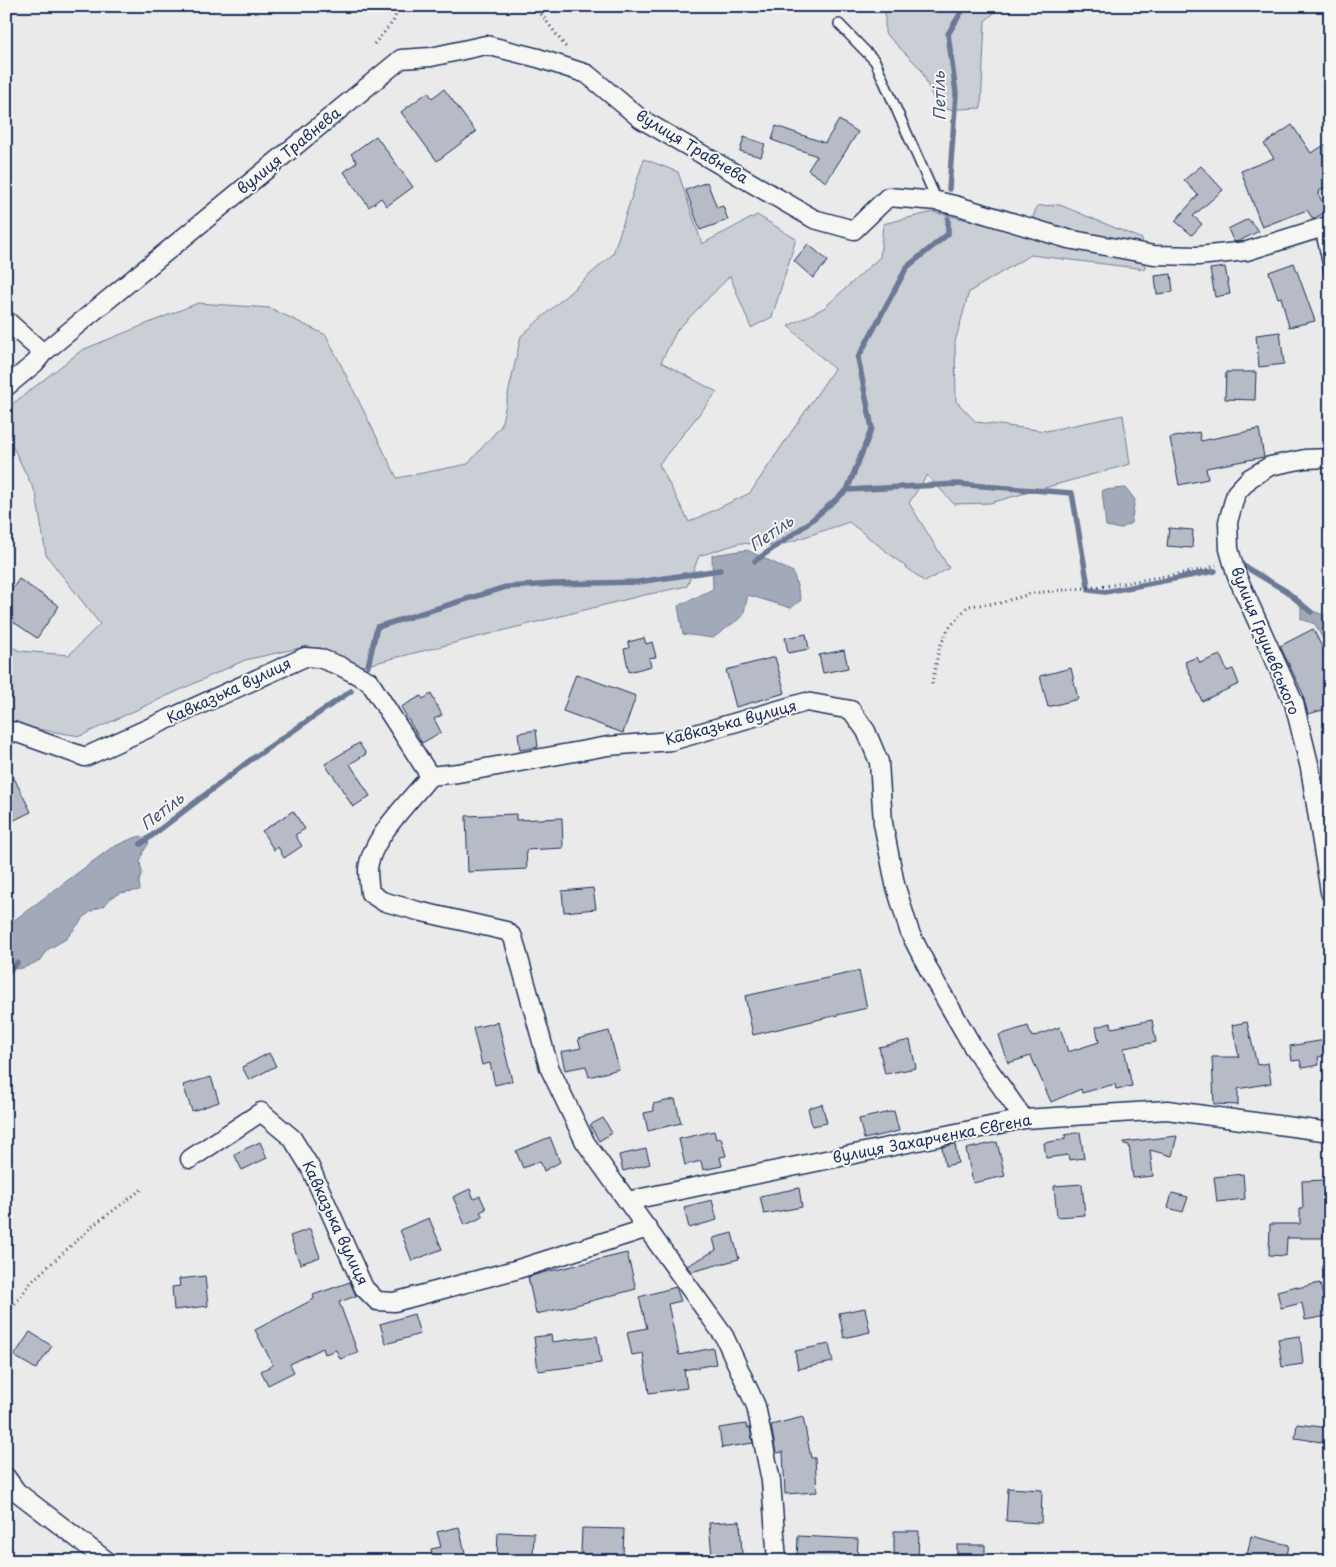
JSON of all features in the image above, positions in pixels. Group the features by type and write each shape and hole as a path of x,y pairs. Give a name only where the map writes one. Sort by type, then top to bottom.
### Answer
{"street":[{"name":"вулиця Травнева","path":"6,387 35,363 43,353 402,59 431,57 486,45 538,58 587,74 641,119 814,219 854,230 888,197 937,201 1068,239 1154,255 1198,256 1247,251 1325,227"},
{"path":"6,320 43,353"},
{"name":"вулиця Грушевського","path":"1330,458 1305,459 1270,466 1250,478 1236,493 1228,522 1229,549 1236,574 1294,702 1310,768 1330,892"},
{"name":"Кавказька вулиця","path":"8,730 85,757 305,657 319,658 340,666 369,681 430,776 458,773 608,746 671,742 806,702 852,710 866,731 879,762 883,823 894,884 910,933 932,976 973,1047 1024,1119"},
{"path":"430,776 382,834 373,851 368,868 370,893 382,901 506,931 513,937 549,1067 586,1142 724,1336 756,1406 770,1481 777,1561"},
{"name":"вулиця Захарченка Євгена","path":"627,1201 1024,1119 1167,1110 1330,1132"},
{"name":"Кавказька вулиця","path":"190,1159 261,1112 292,1138 310,1167 364,1288 377,1301 394,1302 505,1273 648,1228"},
{"path":"6,1477 17,1492 107,1561"}],"lane":[{"path":"839,24 875,61 937,201"},
{"path":"1325,227 1330,275"}],"path":[{"path":"374,44 392,22 399,6"},
{"path":"535,6 570,52"},
{"path":"932,684 939,649 948,629 968,606 1000,603 1033,594 1106,586 1208,569 1232,559"},
{"path":"6,1316 32,1281 95,1224 142,1189"}],"shaded area":[{"path":"893,6 1002,6 985,21 981,108 938,110 921,69 885,33 885,10"},
{"path":"644,159 678,172 702,244 757,215 796,239 772,317 751,328 730,276 677,330 661,362 717,392 659,464 689,522 750,493 834,369 788,326 824,308 880,257 883,224 933,212 1027,234 1037,206 1060,205 1142,239 1145,269 1030,255 969,292 955,342 956,401 976,422 1046,431 1123,415 1130,464 990,503 954,504 927,475 909,503 949,568 925,582 849,522 778,546 740,543 699,556 687,586 640,596 359,667 308,646 245,660 80,736 12,725 6,729 6,644 20,651 69,655 100,624 46,555 36,494 6,433 6,409 82,350 198,303 270,308 326,335 397,478 468,464 501,426 521,336 613,254"}],"water":[{"path":"1126,488 1135,500 1131,523 1120,529 1106,526 1102,490"},
{"path":"747,550 793,572 801,600 791,608 748,595 743,616 713,638 683,634 678,606 713,589 712,555"},
{"path":"1301,607 1330,617 1330,649 1327,647 1315,624 1301,619"},
{"path":"141,836 149,843 143,852 140,862 142,873 139,882 140,890 120,893 111,898 104,906 86,915 66,939 47,950 41,960 23,968 13,969 6,965 6,927 9,924 111,848"}],"building":[{"path":"444,89 476,132 437,161 401,112 428,92 432,98"},
{"path":"839,120 858,132 826,182 808,170 817,156 772,140 776,126 825,143"},
{"path":"1292,125 1311,153 1330,142 1330,185 1319,191 1320,193 1318,194 1328,211 1313,219 1307,210 1262,227 1241,171 1274,158 1264,144"},
{"path":"376,136 413,187 387,206 381,198 369,207 344,172 357,162 351,154"},
{"path":"744,137 765,144 761,157 740,151"},
{"path":"1201,166 1223,190 1193,216 1202,224 1192,235 1175,221 1198,195 1184,180"},
{"path":"707,182 717,208 723,206 728,220 700,230 686,190"},
{"path":"1248,219 1259,231 1234,242 1228,229"},
{"path":"808,244 828,261 813,278 794,261"},
{"path":"1294,263 1315,321 1289,327 1281,297 1278,298 1269,272"},
{"path":"1225,267 1230,294 1215,297 1210,269"},
{"path":"1171,274 1173,292 1157,294 1155,276"},
{"path":"1280,332 1284,364 1259,367 1256,335"},
{"path":"1226,372 1256,372 1255,400 1225,399"},
{"path":"1259,429 1264,457 1206,468 1208,479 1179,485 1170,438 1199,432 1201,441"},
{"path":"1169,528 1193,530 1192,548 1167,546"},
{"path":"19,579 59,606 37,638 6,617 6,598"},
{"path":"1313,629 1330,663 1330,707 1308,714 1304,696 1280,646"},
{"path":"806,634 809,649 788,653 785,638"},
{"path":"644,638 646,644 652,642 656,657 649,658 651,666 629,672 624,649 629,648 628,642"},
{"path":"844,650 848,668 823,673 819,655"},
{"path":"1220,655 1227,671 1233,669 1239,684 1202,701 1185,662 1197,657 1200,663"},
{"path":"775,657 785,693 736,707 726,670"},
{"path":"1071,668 1078,699 1048,707 1040,676"},
{"path":"576,674 636,696 623,733 563,711"},
{"path":"431,694 442,715 434,719 441,732 422,743 401,707 421,696 423,699"},
{"path":"536,730 538,747 520,750 518,733"},
{"path":"359,743 366,754 350,764 370,796 353,807 325,764"},
{"path":"6,762 31,812 6,824"},
{"path":"293,811 305,829 295,835 302,846 284,858 278,847 274,850 262,831"},
{"path":"516,814 516,820 562,818 563,848 526,850 527,869 468,872 466,816"},
{"path":"593,888 596,909 564,912 562,891"},
{"path":"859,971 867,1008 753,1035 745,996"},
{"path":"1152,1020 1156,1042 1124,1048 1132,1086 1116,1089 1115,1084 1082,1093 1081,1089 1051,1102 1031,1056 1008,1063 999,1035 1028,1026 1032,1037 1060,1027 1068,1052 1099,1042 1096,1027 1111,1023 1112,1028"},
{"path":"498,1022 512,1081 495,1085 490,1063 482,1065 473,1028"},
{"path":"1247,1022 1257,1065 1268,1063 1271,1083 1238,1089 1238,1105 1214,1104 1212,1057 1239,1057 1232,1025"},
{"path":"609,1031 619,1069 589,1077 586,1066 565,1070 561,1052 581,1048 578,1039"},
{"path":"910,1040 916,1068 885,1074 879,1047"},
{"path":"1325,1040 1328,1055 1318,1057 1319,1065 1302,1068 1300,1060 1292,1061 1290,1046"},
{"path":"269,1053 276,1066 249,1080 242,1067"},
{"path":"211,1077 219,1102 192,1111 183,1085"},
{"path":"675,1099 681,1123 648,1131 644,1113 654,1111 653,1104"},
{"path":"822,1104 827,1123 812,1126 808,1108"},
{"path":"894,1111 899,1131 864,1139 859,1119"},
{"path":"603,1118 612,1133 599,1141 590,1125"},
{"path":"714,1131 716,1139 721,1138 726,1156 720,1157 722,1166 703,1170 701,1161 685,1165 679,1139"},
{"path":"1080,1132 1084,1158 1069,1160 1068,1155 1046,1158 1044,1143 1066,1139 1065,1135"},
{"path":"1177,1136 1172,1156 1150,1150 1153,1176 1133,1178 1129,1145 1124,1144 1124,1142"},
{"path":"550,1137 560,1162 544,1171 540,1161 523,1168 516,1151"},
{"path":"260,1142 267,1158 242,1170 234,1154"},
{"path":"997,1142 1005,1176 973,1183 966,1149"},
{"path":"955,1144 958,1163 945,1166 942,1147"},
{"path":"646,1149 650,1164 623,1171 619,1155"},
{"path":"1243,1174 1245,1199 1217,1202 1214,1177"},
{"path":"1324,1180 1323,1238 1287,1238 1286,1256 1269,1255 1270,1224 1300,1224 1300,1209 1303,1209 1302,1181"},
{"path":"1082,1184 1085,1215 1057,1217 1054,1186"},
{"path":"799,1188 802,1207 764,1214 760,1196"},
{"path":"470,1189 474,1199 480,1196 486,1209 480,1212 483,1217 465,1225 453,1197"},
{"path":"1172,1193 1188,1197 1183,1212 1168,1208"},
{"path":"712,1200 717,1220 689,1228 684,1207"},
{"path":"429,1218 442,1249 412,1261 400,1230"},
{"path":"310,1229 320,1257 300,1264 290,1236"},
{"path":"732,1233 739,1259 691,1272 687,1266 716,1250 713,1238"},
{"path":"627,1253 636,1289 536,1314 528,1277"},
{"path":"205,1276 208,1306 174,1310 172,1287 180,1286 179,1279"},
{"path":"350,1282 356,1296 339,1302 358,1353 340,1359 336,1350 325,1354 323,1348 290,1364 294,1372 268,1385 261,1371 273,1365 255,1330 314,1299 313,1295"},
{"path":"1320,1283 1327,1316 1305,1320 1302,1303 1281,1308 1277,1291"},
{"path":"676,1287 681,1301 668,1304 679,1355 713,1348 716,1364 684,1370 687,1388 649,1393 643,1353 632,1355 627,1332 647,1328 639,1297"},
{"path":"865,1308 870,1332 844,1338 839,1313"},
{"path":"414,1314 420,1334 386,1344 380,1324"},
{"path":"30,1332 52,1346 36,1369 14,1356"},
{"path":"551,1335 552,1342 597,1336 601,1363 538,1371 534,1337"},
{"path":"1300,1336 1303,1364 1282,1367 1278,1339"},
{"path":"829,1344 833,1362 798,1369 795,1351"},
{"path":"803,1417 811,1458 815,1458 817,1492 785,1494 783,1452 776,1453 771,1425"},
{"path":"746,1424 747,1428 750,1428 753,1443 722,1448 719,1428"},
{"path":"1297,1424 1330,1428 1328,1443 1295,1438"},
{"path":"1008,1488 1042,1490 1041,1523 1006,1521"},
{"path":"740,1521 742,1554 712,1556 709,1523"},
{"path":"459,1527 467,1561 433,1561 431,1549 441,1547 437,1532"},
{"path":"582,1528 624,1529 623,1555 581,1554"},
{"path":"894,1531 919,1531 918,1561 894,1561"},
{"path":"498,1532 534,1533 533,1559 497,1558"},
{"path":"798,1536 858,1539 857,1561 797,1561"},
{"path":"1251,1536 1289,1545 1286,1561 1246,1561"},
{"path":"957,1545 985,1545 985,1561 957,1561"}],"waterway":[{"name":"Петіль","path":"949,189 956,93 948,34 965,6"},
{"name":"Петіль","path":"755,561 806,525 847,490 872,428 858,358 907,267 948,234 948,219"},
{"path":"847,490 957,484 1072,493 1088,586"},
{"path":"1242,565 1286,591 1311,612"},
{"name":"Петіль","path":"368,666 377,627 506,587 638,582 720,570"},
{"path":"1089,590 1105,592 1215,571"},
{"name":"Петіль","path":"141,844 249,761 351,691"},
{"name":"Петіль","path":"6,973 17,963"}]}
